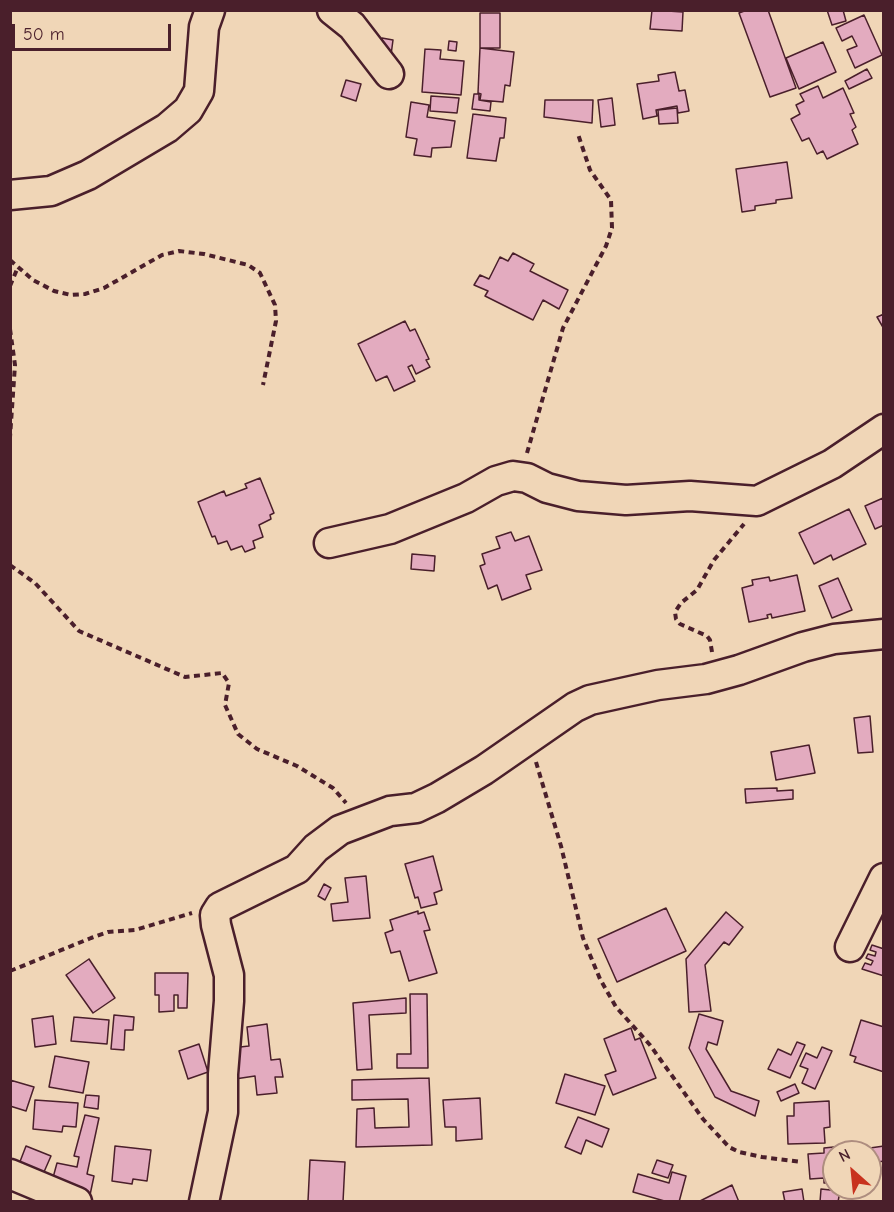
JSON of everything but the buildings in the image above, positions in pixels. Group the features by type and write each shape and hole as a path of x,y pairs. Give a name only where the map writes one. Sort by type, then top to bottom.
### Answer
{"street":[{"path":"10,195 51,191 88,175 167,128 188,110 199,91 204,27 210,10"},
{"path":"332,10 352,26 389,74"},
{"path":"329,543 390,529 466,498 496,481 513,476 578,496 626,500 690,496 757,501 832,464 884,429"},
{"path":"204,1202 224,1112 223,1074 229,975 216,925 216,915 220,907 297,869 316,848 340,830 390,811 416,808 437,798 575,707 590,700 658,685 706,679 834,639 881,642"},
{"path":"850,947 884,878"},
{"path":"10,1174 77,1202"}],"path":[{"path":"521,477 563,328 606,246 612,228 611,200 590,170 578,134"},
{"path":"10,260 33,280 54,291 71,295 85,294 104,288 162,255 179,251 212,255 248,265 260,273 275,305 276,321 263,385"},
{"path":"10,286 18,266"},
{"path":"10,329 15,365 10,436"},
{"path":"706,679 712,662 710,640 707,636 680,624 675,612 681,603 697,590 714,560 742,526 757,501"},
{"path":"10,565 35,583 79,632 185,677 222,673 229,683 225,705 238,734 257,749 297,766 333,788 364,821"},
{"path":"530,738 561,846 583,938 600,980 616,1007 650,1045 703,1119 729,1147 739,1152 801,1162"},
{"path":"10,971 108,932 135,930 181,915 220,907"}]}
